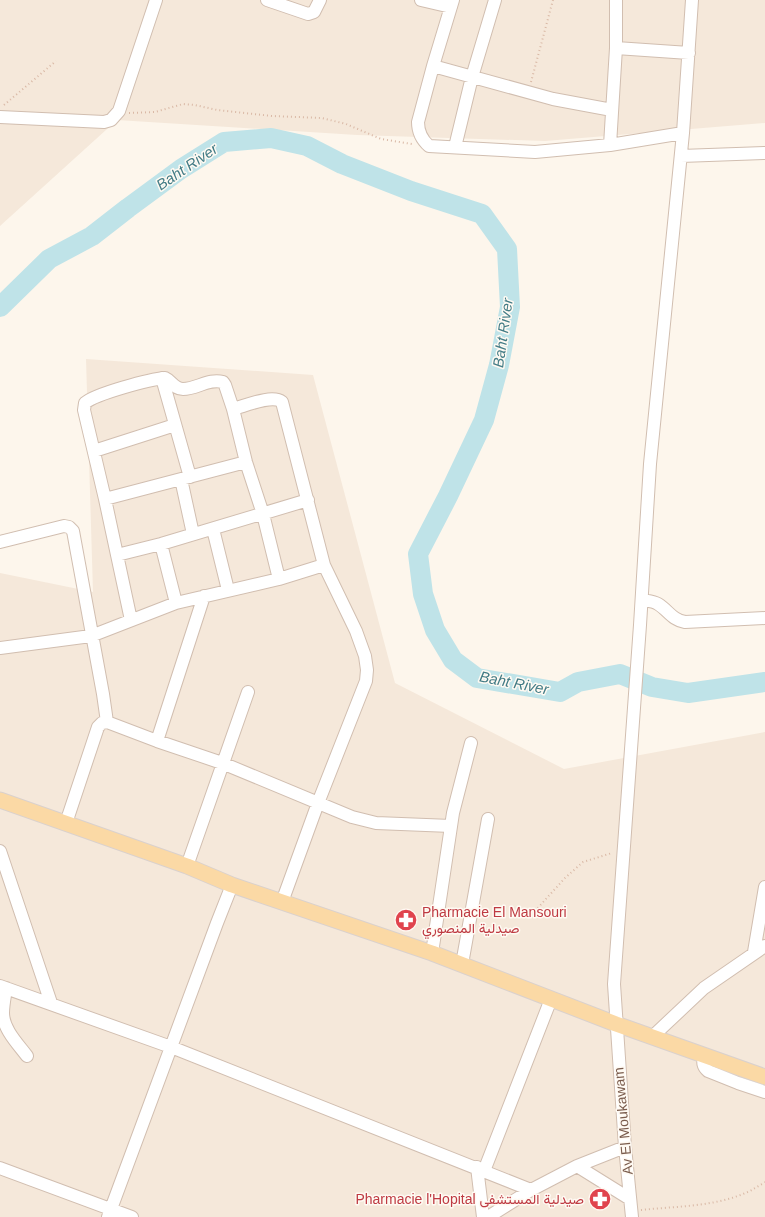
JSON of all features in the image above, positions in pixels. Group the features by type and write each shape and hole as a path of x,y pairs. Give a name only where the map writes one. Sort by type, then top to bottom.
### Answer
{"main road":[{"path":"0,800 187,866 282,902 432,952 616,1024 765,1076"}],"street":[{"path":"0,117 104,122 111,120 118,114 156,0"},
{"path":"267,0 308,14 314,12 320,0"},
{"path":"421,0 452,4 418,122 421,137 429,146 535,152 610,145 683,133"},
{"path":"455,147 472,77 495,0"},
{"path":"610,145 616,48 616,0"},
{"name":"Av El Moukawam","path":"631,1209 625,1147 614,984 632,750 650,464 681,156 692,0"},
{"path":"616,48 688,53"},
{"path":"433,66 553,99 612,110"},
{"path":"681,156 765,153"},
{"path":"162,378 175,425 185,478 193,534"},
{"path":"131,620 84,410 85,403 99,395 162,378 168,380 177,387 184,389 208,382 221,381 225,385 233,409 246,462 263,514 279,579"},
{"path":"233,409 271,398 282,402 324,565 356,630 365,656 367,670 366,681 318,803 282,902"},
{"path":"94,450 175,425"},
{"path":"105,499 246,462"},
{"path":"117,555 161,544 308,500"},
{"path":"0,542 64,526 69,527 73,531 91,636 102,686 107,722"},
{"path":"213,529 228,590"},
{"path":"161,544 176,603"},
{"path":"0,648 91,636 176,603 279,579 324,565"},
{"path":"157,741 204,596"},
{"path":"642,600 656,603 670,615 680,621 685,622 765,618"},
{"path":"187,866 248,692"},
{"path":"66,823 98,728 102,723 107,722 222,763 352,817 376,823 451,826"},
{"path":"432,952 451,826 471,744"},
{"path":"462,964 488,819"},
{"path":"1,858 51,1003"},
{"path":"109,1213 216,923 232,884"},
{"path":"754,952 765,887"},
{"path":"652,1037 704,988 754,952 765,946"},
{"path":"27,1056 8,1030 4,1020 3,987 171,1046 532,1190"},
{"path":"483,1217 481,1169 551,999"},
{"path":"704,1055 703,1065 708,1071 765,1092"},
{"path":"488,1217 532,1190 577,1166 625,1147"},
{"path":"577,1166 631,1209"},
{"path":"0,1168 109,1213 132,1217"}],"path":[{"path":"529,92 553,0"},
{"path":"0,108 56,61"},
{"path":"118,114 155,112 177,105 189,104 217,110 272,116 322,118 346,124 380,139 429,146"},
{"path":"535,911 565,878 583,862 625,849"},
{"path":"631,1209 699,1204 729,1199 765,1182"}],"shaded area":[{"path":"0,0 765,0 765,123 545,141 357,135 117,120 0,226"},
{"path":"86,359 313,375 395,683 564,769 765,732 765,1217 0,1217 0,573 93,592"}],"waterway":[{"name":"Baht River","path":"0,307 49,259 92,236 181,169 224,142 271,138 307,146 342,164 411,191 482,214 507,249 510,307 499,365 484,420 448,496 418,554 423,594 435,630 453,660 477,678 560,692 578,682 620,674 652,687 688,693 765,682"}],"place":[{"name":"Pharmacie El Mansouri صيدلية المنصوري","path":"406,920"},
{"name":"Pharmacie l'Hopital صيدلية المستشفى","path":"600,1199"}]}
